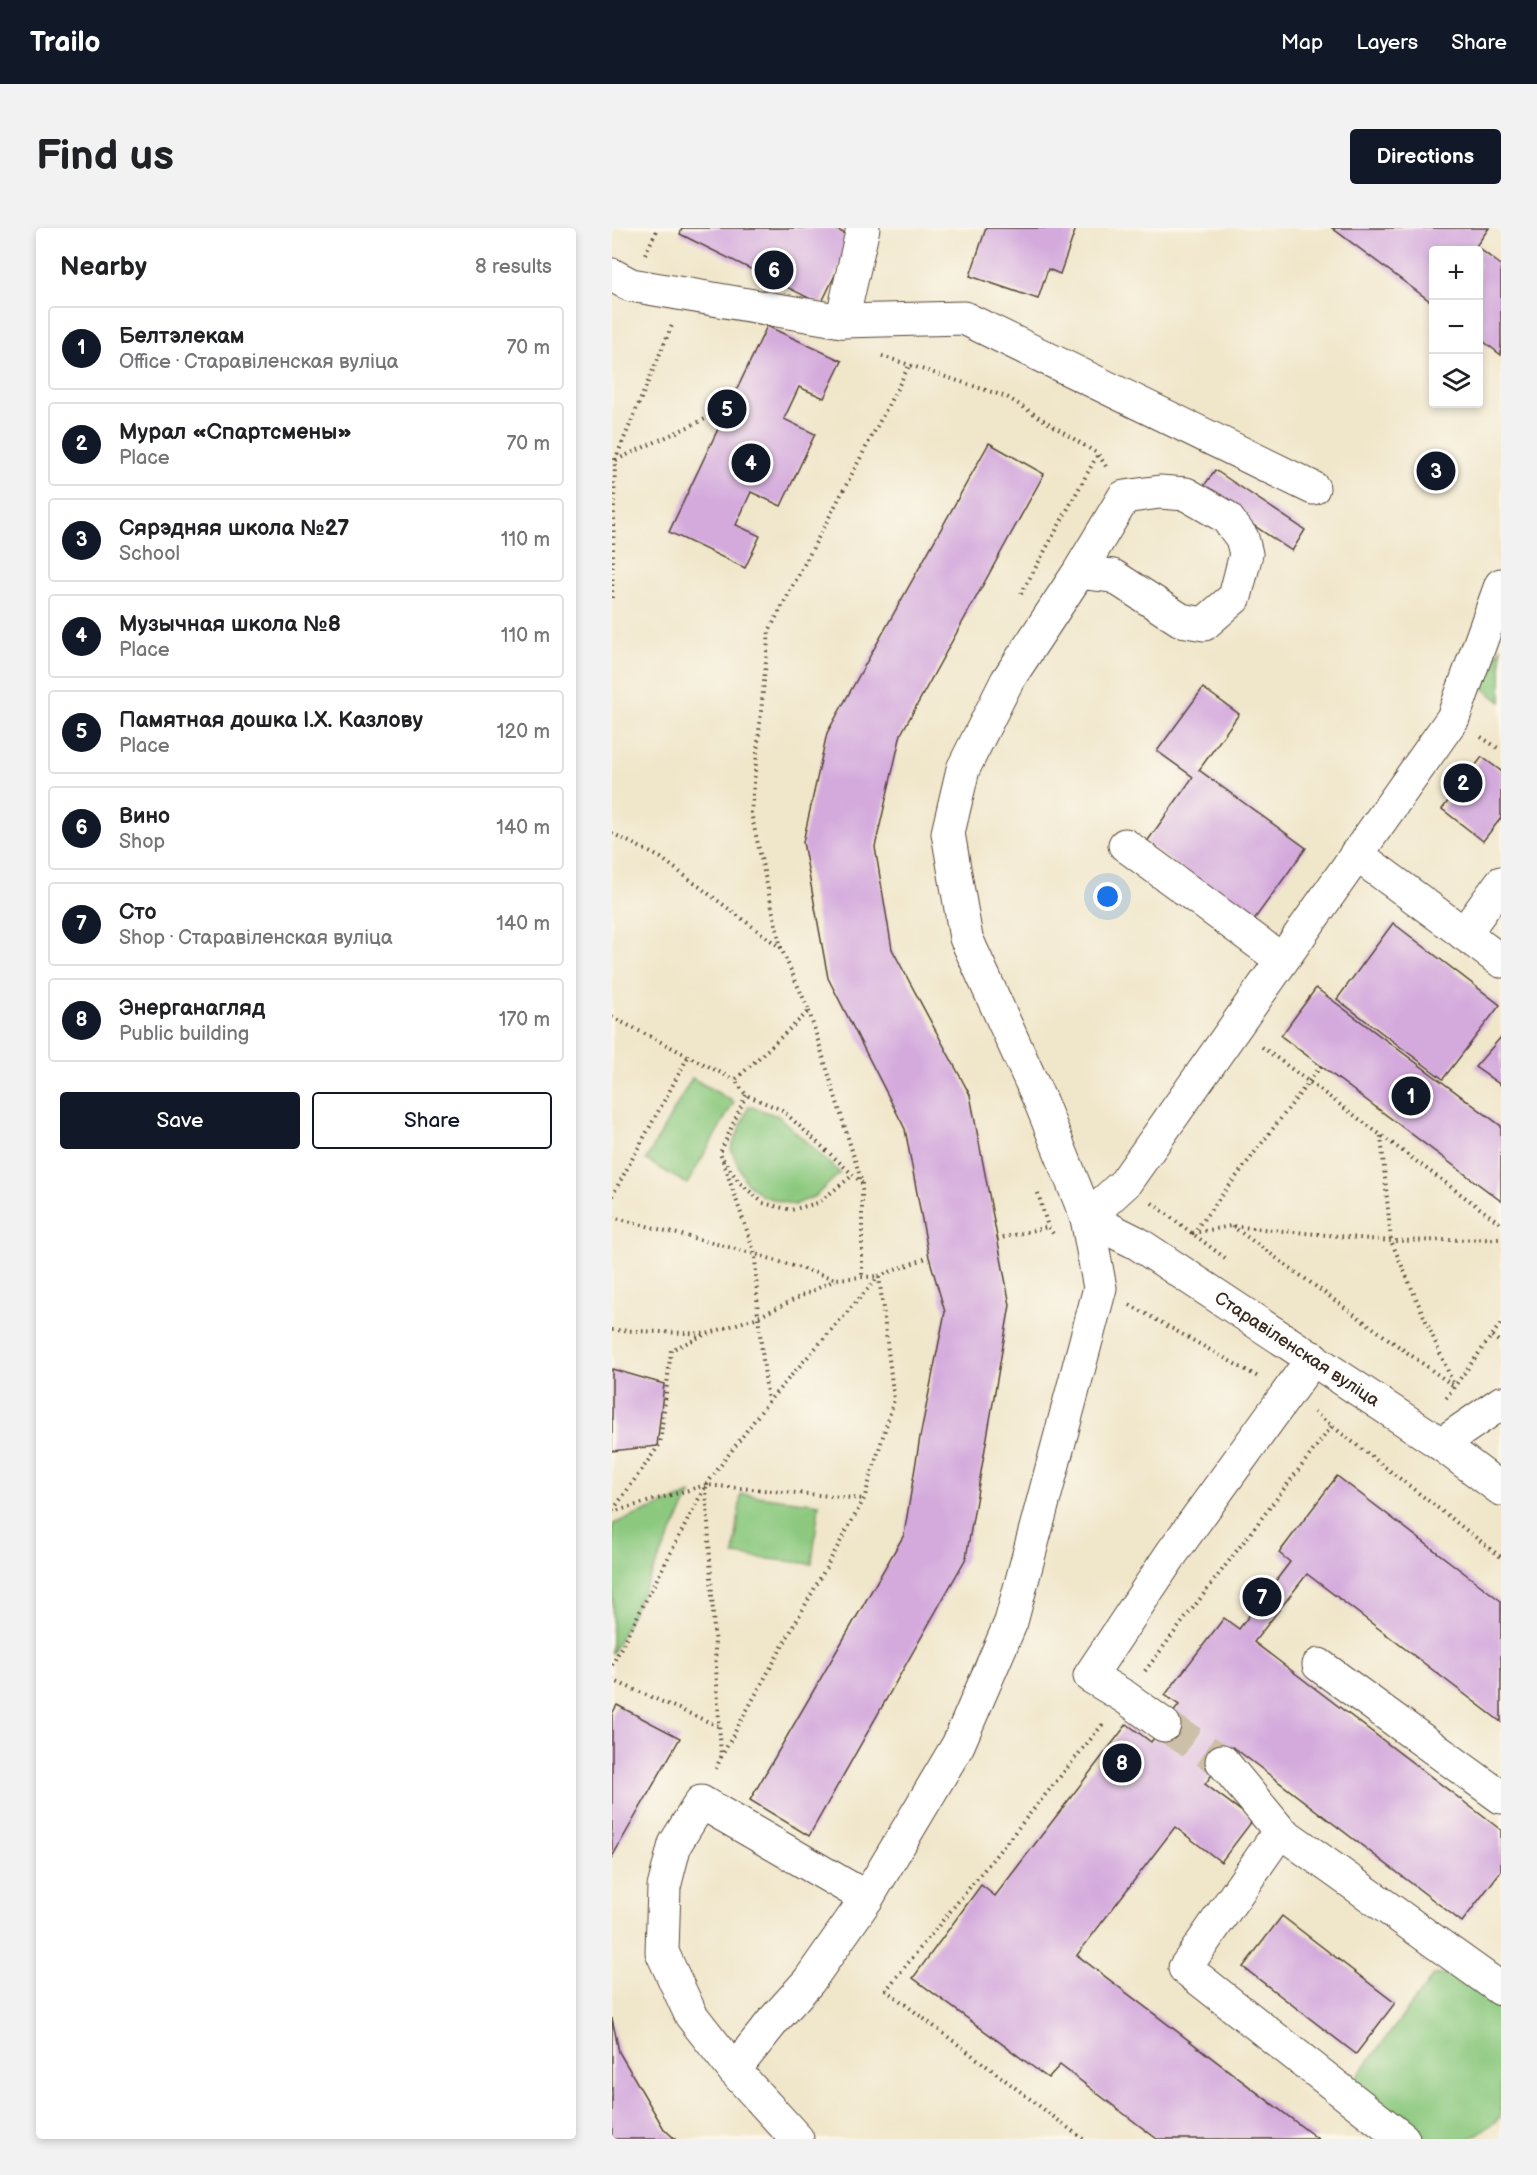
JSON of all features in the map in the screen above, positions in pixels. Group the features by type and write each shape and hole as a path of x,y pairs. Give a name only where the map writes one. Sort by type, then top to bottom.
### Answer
{"street":[{"path":"842,321 863,228"},
{"path":"612,275 631,285 842,321 964,318 1313,488"},
{"path":"734,2070 809,1980 867,1898 958,1745 1011,1622 1100,1288 1087,1218 1041,1103 966,938 948,833 963,769 1007,681 1079,572 1124,497 1160,492 1186,494 1227,517 1242,537 1246,554 1235,597 1204,624 1181,620 1113,576 1079,572"},
{"path":"1087,1218 1125,1182 1453,718 1501,585"},
{"path":"1125,845 1282,960"},
{"path":"1356,854 1501,961"},
{"path":"1464,934 1501,883"},
{"name":"Старавіленская вуліца","path":"1087,1218 1137,1243 1313,1358 1441,1444 1501,1489"},
{"path":"1164,1725 1125,1697 1090,1676 1172,1553 1313,1358"},
{"path":"1441,1444 1501,1404"},
{"path":"1319,1665 1501,1797"},
{"path":"1222,1761 1280,1831 1501,1989"},
{"path":"797,2139 734,2070 691,2015 662,1952 664,1887 675,1844 701,1802 867,1898"},
{"path":"1280,1831 1185,1968 1403,2139"}],"path":[{"path":"612,598 615,460 685,294"},
{"path":"879,355 1007,397 1098,454 1124,497"},
{"path":"861,1279 862,1184 809,1011 781,948 751,813 769,632 910,364"},
{"path":"615,460 727,409"},
{"path":"1019,597 1098,454"},
{"path":"612,833 661,858 781,948"},
{"path":"735,1080 809,1011"},
{"path":"612,1017 735,1080 746,1095 782,1110 862,1184"},
{"path":"1235,1027 1501,1224"},
{"path":"612,1196 688,1057"},
{"path":"1321,1066 1192,1233 1231,1226 1391,1241 1501,1239"},
{"path":"746,1095 720,1153 755,1254 758,1317 768,1402"},
{"path":"1381,1136 1391,1241 1455,1387"},
{"path":"720,1153 740,1182 763,1203 791,1210 818,1203 853,1175"},
{"path":"1038,1193 1048,1227"},
{"path":"612,1217 755,1254 835,1279 879,1276 929,1257"},
{"path":"997,1239 1087,1218"},
{"path":"1231,1226 1455,1387"},
{"path":"612,1665 706,1485 768,1402 879,1276"},
{"path":"701,1802 721,1757 864,1499 894,1400 879,1276"},
{"path":"612,1512 660,1444 671,1350 707,1334 758,1317 835,1279"},
{"path":"1441,1405 1501,1323"},
{"path":"612,1330 707,1334"},
{"path":"1492,1336 1501,1343"},
{"path":"1083,2139 886,1990 1125,1697 1332,1426"},
{"path":"612,1512 706,1485 864,1499"},
{"path":"706,1485 721,1757"},
{"path":"612,1680 718,1726"}],"green space":[{"path":"1501,648 1501,702 1475,682"},
{"path":"692,1078 734,1102 687,1184 646,1160"},
{"path":"749,1106 778,1116 840,1173 815,1196 794,1205 762,1196 745,1181 731,1149"},
{"path":"691,1494 612,1654 613,1524"},
{"path":"741,1494 819,1504 812,1564 734,1555"},
{"path":"1460,1973 1501,2003 1501,2116 1470,2139 1423,2139 1352,2083 1434,1975"}],"building":[{"path":"682,228 834,228 853,238 821,304 680,234"},
{"path":"986,228 1076,228 1060,274 1048,269 1038,299 970,276"},
{"path":"1332,228 1489,228 1476,246 1429,246 1429,300"},
{"path":"1483,251 1501,265 1501,355 1483,341"},
{"path":"767,326 842,361 824,398 799,387 784,419 815,434 781,506 751,492 736,525 760,536 745,568 669,532"},
{"path":"989,443 1044,474 901,734 875,847 892,949 970,1095 1010,1305 966,1558 809,1836 750,1800 904,1535 920,1437 945,1312 929,1257 905,1129 828,978 803,842 827,733"},
{"path":"1215,470 1305,530 1292,551 1201,490"},
{"path":"1203,688 1239,714 1199,770 1306,848 1253,921 1146,843 1193,777 1157,751"},
{"path":"1482,757 1501,771 1501,818 1483,841 1442,809"},
{"path":"1393,923 1500,1005 1443,1079 1337,999"},
{"path":"1316,988 1501,1126 1501,1201 1281,1036"},
{"path":"1501,1037 1501,1085 1475,1067"},
{"path":"612,1369 664,1384 657,1446 612,1451"},
{"path":"1337,1476 1501,1601 1501,1722 1307,1574 1254,1642 1501,1830 1501,1871 1462,1922 1233,1747 1205,1784 1253,1820 1221,1862 1175,1827 1077,1955 1318,2139 1157,2139 1060,2065 1048,2078 913,1978 981,1885 995,1896 1127,1724 1151,1742 1179,1705 1165,1695 1224,1618 1239,1629 1290,1562 1279,1553"},
{"path":"617,1705 680,1738 612,1857 612,1714"},
{"path":"1282,1916 1395,2003 1356,2054 1243,1967"},
{"path":"612,2018 619,2052 664,2129 675,2139 612,2139"}],"tunnel":[{"path":"1164,1725 1222,1761"}],"place":[{"name":"Вино","path":"774,270"},
{"name":"Памятная дошка І.Х. Казлову","path":"727,409"},
{"name":"Музычная школа №8","path":"751,463"},
{"name":"Сярэдняя школа №27","path":"1436,471"},
{"name":"Мурал «Спартсмены»","path":"1463,783"},
{"name":"Белтэлекам","path":"1411,1096"},
{"name":"Сто","path":"1262,1597"},
{"name":"Энерганагляд","path":"1122,1763"}]}
